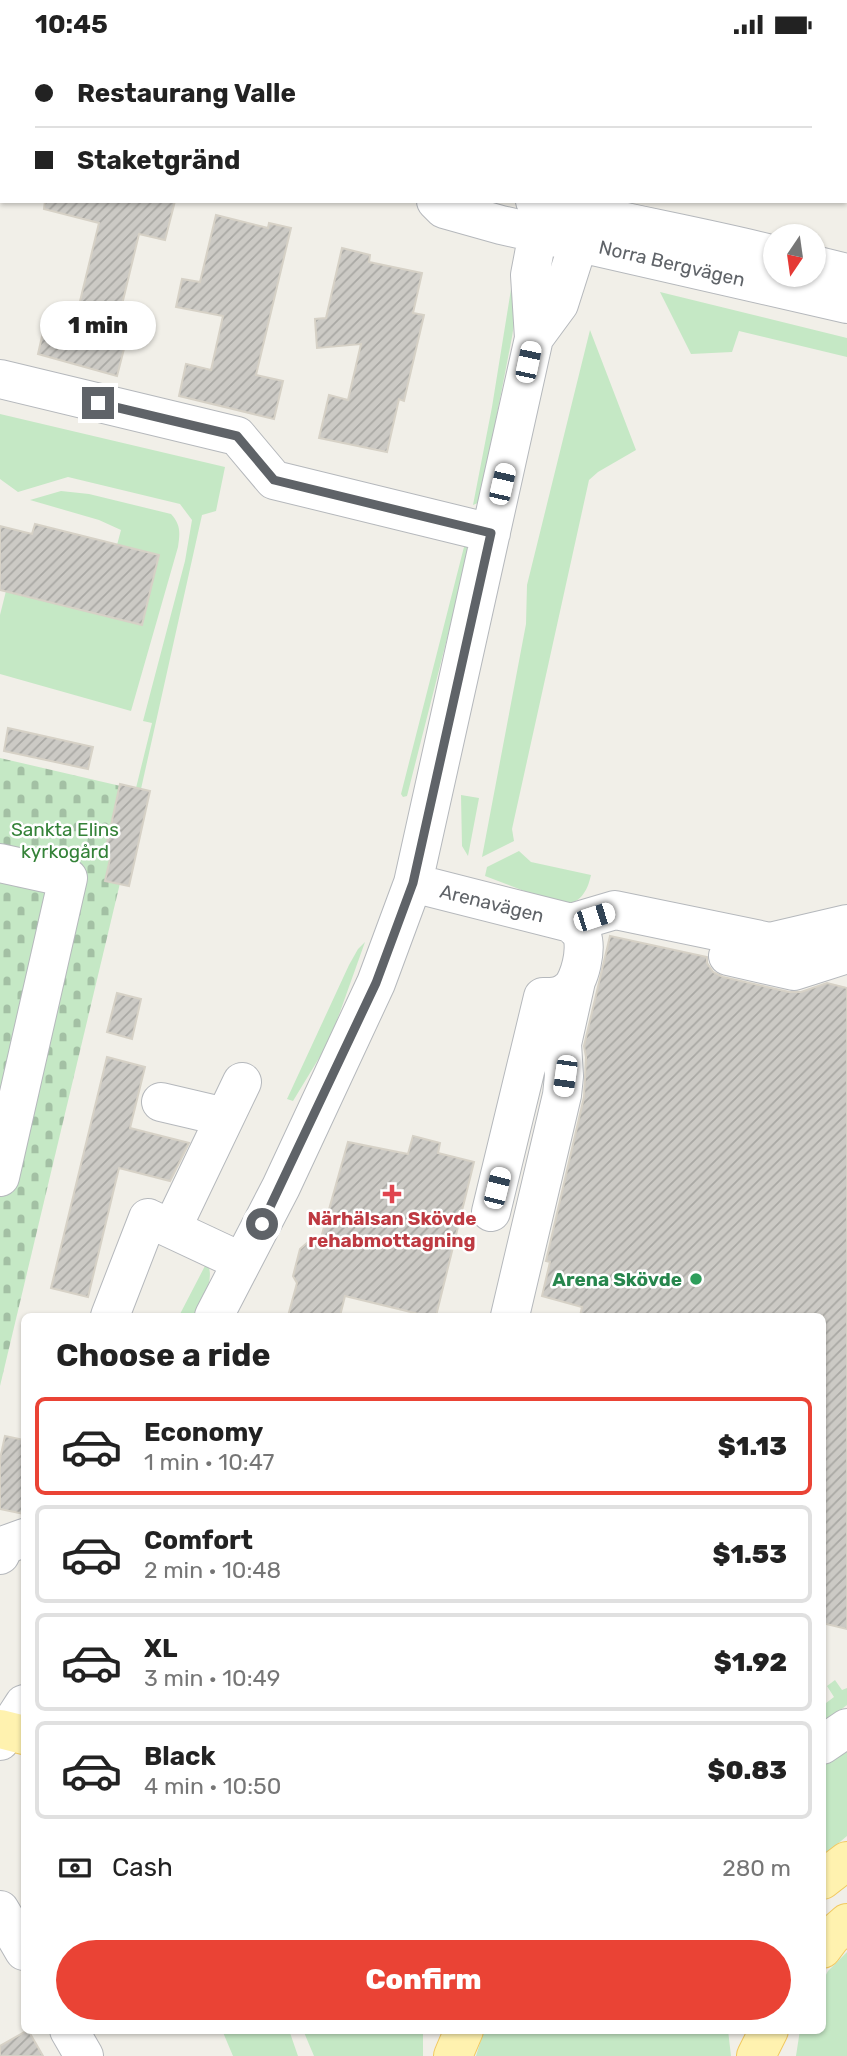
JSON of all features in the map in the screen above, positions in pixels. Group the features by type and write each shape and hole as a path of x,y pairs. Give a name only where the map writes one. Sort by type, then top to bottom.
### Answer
{"main road":[{"path":"826,1876 847,1861"},
{"path":"826,1944 847,1923"},
{"path":"447,2034 453,2056"},
{"path":"453,2056 462,2034"},
{"path":"749,2034 756,2056"},
{"path":"756,2056 767,2034"}],"street":[{"path":"216,1313 281,1187 376,983 413,883 534,338 559,304 561,212 444,209 438,203"},
{"name":"Norra Bergvägen","path":"658,203 697,236"},
{"name":"Norra Bergvägen","path":"561,212 697,236 763,252"},
{"name":"Norra Bergvägen","path":"561,212 847,304"},
{"path":"826,268 847,273"},
{"path":"0,379 237,436 274,480 491,533"},
{"path":"0,863 68,878 3,1153"},
{"name":"Arenavägen","path":"413,883 794,971 847,954"},
{"path":"511,1313 562,1095 565,1076 562,1044 584,942 581,933 587,925 615,910 770,942 847,924"},
{"path":"491,1212 543,997 559,996 576,981"},
{"path":"172,1228 242,1082"},
{"path":"160,1102 225,1117"},
{"path":"111,1313 148,1218 242,1262"},
{"path":"0,1555 5,1545 21,1539"},
{"path":"826,1742 847,1728"},
{"path":"0,1910 21,1946"},
{"path":"71,2034 84,2056"}],"green space":[{"path":"512,283 517,304 512,337 480,502 473,505 492,407"},
{"path":"660,292 847,338 847,357 739,331 732,352 691,354"},
{"path":"590,330 636,450 589,480 512,829 514,841 482,857 526,624 527,585"},
{"path":"0,414 225,467 216,511 202,515 141,789 136,788 152,723 143,721 185,561 192,520 180,504 68,477 18,492 0,479"},
{"path":"61,491 89,494 171,514 178,526 178,547 131,711 0,674 0,615 6,591 141,625 159,556 117,545 121,530 99,520 30,500"},
{"path":"465,543 471,544 407,796 403,797 401,794"},
{"name":"Sankta Elins kyrkogård","path":"0,758 142,791 0,1386"},
{"path":"461,795 479,798 468,856 462,846"},
{"path":"519,851 531,862 591,875 584,893 571,903 558,904 485,876 487,867"},
{"path":"365,942 330,1040 293,1101 287,1099 349,965"},
{"path":"207,1262 209,1283 196,1313 181,1313"},
{"path":"835,1680 842,1690 847,1688 847,1705 826,1721 826,1703 834,1697 827,1686"},
{"path":"847,1740 847,1836 826,1854 826,1756"},
{"path":"847,1952 847,2056 796,2056 799,2034 826,2034 828,1971"},
{"path":"224,2034 290,2034 298,2056 233,2056"},
{"path":"305,2034 423,2034 423,2056 314,2056"},
{"path":"483,2034 728,2034 731,2056 476,2056"}],"building":[{"path":"45,203 174,203 165,240 139,234 113,342 125,345 117,376 38,354 45,323 57,326 58,322 74,326 99,223 44,209"},
{"path":"216,215 268,228 269,223 291,228 256,375 283,381 274,419 179,396 186,364 211,370 223,316 176,307 182,279 200,282"},
{"path":"342,248 370,255 369,262 422,273 413,313 424,315 404,401 399,399 387,452 319,438 329,395 348,400 361,344 317,348 315,319 326,318"},
{"path":"35,524 159,555 142,625 0,590 0,526 32,534"},
{"path":"8,728 93,747 88,769 4,751"},
{"path":"120,784 150,791 129,886 105,881 110,859 104,857"},
{"name":"Arena Skövde","path":"610,936 707,957 707,963 713,972 723,977 789,992 801,992 827,983 847,988 847,1629 826,1624 826,1313 581,1313 582,1307 542,1296 550,1262 546,1261 584,1097 584,1046"},
{"path":"117,993 141,999 132,1039 107,1032"},
{"path":"107,1057 145,1067 130,1128 189,1143 170,1181 119,1168 88,1297 51,1288"},
{"path":"413,1136 440,1143 438,1153 474,1162 437,1313 415,1313 345,1296 341,1313 289,1313 297,1283 293,1276 300,1249 308,1242 319,1245 348,1142 408,1154"},
{"path":"5,1436 21,1439 21,1513 0,1509 0,1459"},
{"path":"21,2034 30,2034 43,2056 0,2056 0,2046"}],"place":[{"name":"Närhälsan Skövde rehabmottagning","path":"392,1194"},
{"name":"Arena Skövde","path":"696,1279"}],"route":[{"path":"98,403 237,436 274,480 491,533 413,883 376,983 262,1224"}]}
